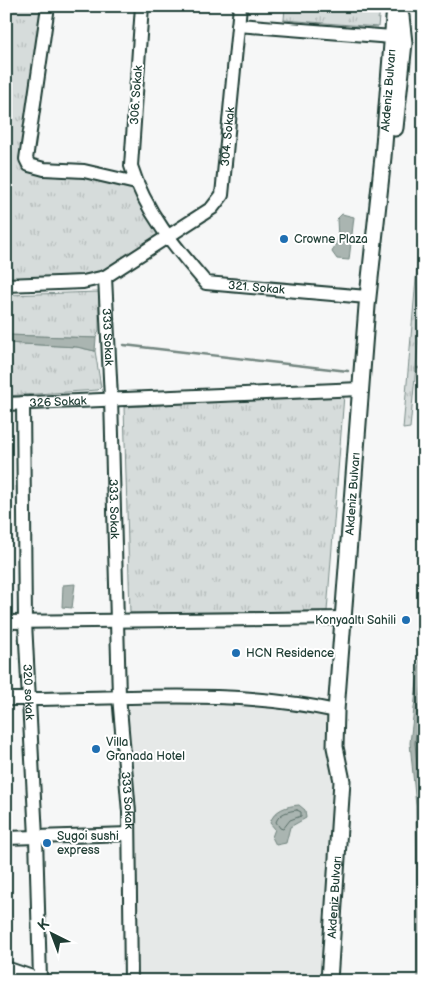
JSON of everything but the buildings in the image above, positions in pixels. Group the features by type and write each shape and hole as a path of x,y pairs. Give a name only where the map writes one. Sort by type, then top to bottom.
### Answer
{"main road":[{"name":"Akdeniz Bulvarı","path":"329,981 342,781 335,748 336,711 367,297 375,229 387,158 396,43 395,6"},
{"path":"396,43 400,6"}],"street":[{"path":"48,6 26,159 29,165 44,169 84,171 136,183"},
{"name":"306. Sokak","path":"142,6 131,166 136,183 167,237"},
{"name":"304. Sokak","path":"105,277 212,208 222,195 240,6"},
{"path":"238,25 396,43"},
{"name":"321. Sokak","path":"167,237 206,283 367,297"},
{"path":"6,285 83,282 105,277"},
{"name":"333 Sokak","path":"105,277 111,398"},
{"name":"326 Sokak","path":"6,404 111,398 360,389"},
{"name":"333. Sokak","path":"111,398 117,619"},
{"name":"320 sokak","path":"23,404 25,622 42,980"},
{"path":"6,622 117,619 344,618"},
{"name":"333 Sokak","path":"117,619 119,696 130,834 131,981"},
{"path":"6,699 119,696 239,698 320,707 336,711"},
{"path":"6,838 130,834"},
{"path":"6,968 42,980"}],"shaded area":[{"path":"180,695 336,711 342,781 329,981 131,981 119,696"}],"green space":[{"path":"6,6 48,6 26,159 136,183 167,237 105,277 6,283"},
{"path":"285,6 380,6 378,27 284,20"},
{"path":"424,187 424,285 410,428 403,429"},
{"path":"99,292 99,330 96,338 6,335 6,295"},
{"path":"6,343 77,347 95,351 101,387 98,390 6,396"},
{"path":"344,395 327,611 130,613 124,407"}],"water":[{"path":"342,214 354,217 349,260 337,259 332,252 338,239 337,219"},
{"path":"6,335 96,338 95,351 77,347 6,343"},
{"path":"424,515 424,981 418,981 416,806 410,743 421,648"},
{"path":"75,584 72,608 62,607 63,585"},
{"path":"299,805 305,810 306,818 290,827 286,843 276,845 272,837 275,829 270,823 274,815 290,806"}],"waterway":[{"path":"124,345 348,371"}],"place":[{"name":"Crowne Plaza","path":"284,239"},
{"name":"Konyaaltı Sahili","path":"406,620"},
{"name":"HCN Residence","path":"236,653"},
{"name":"Villa Granada Hotel","path":"96,749"},
{"name":"Sugoi sushi express","path":"47,843"}]}
